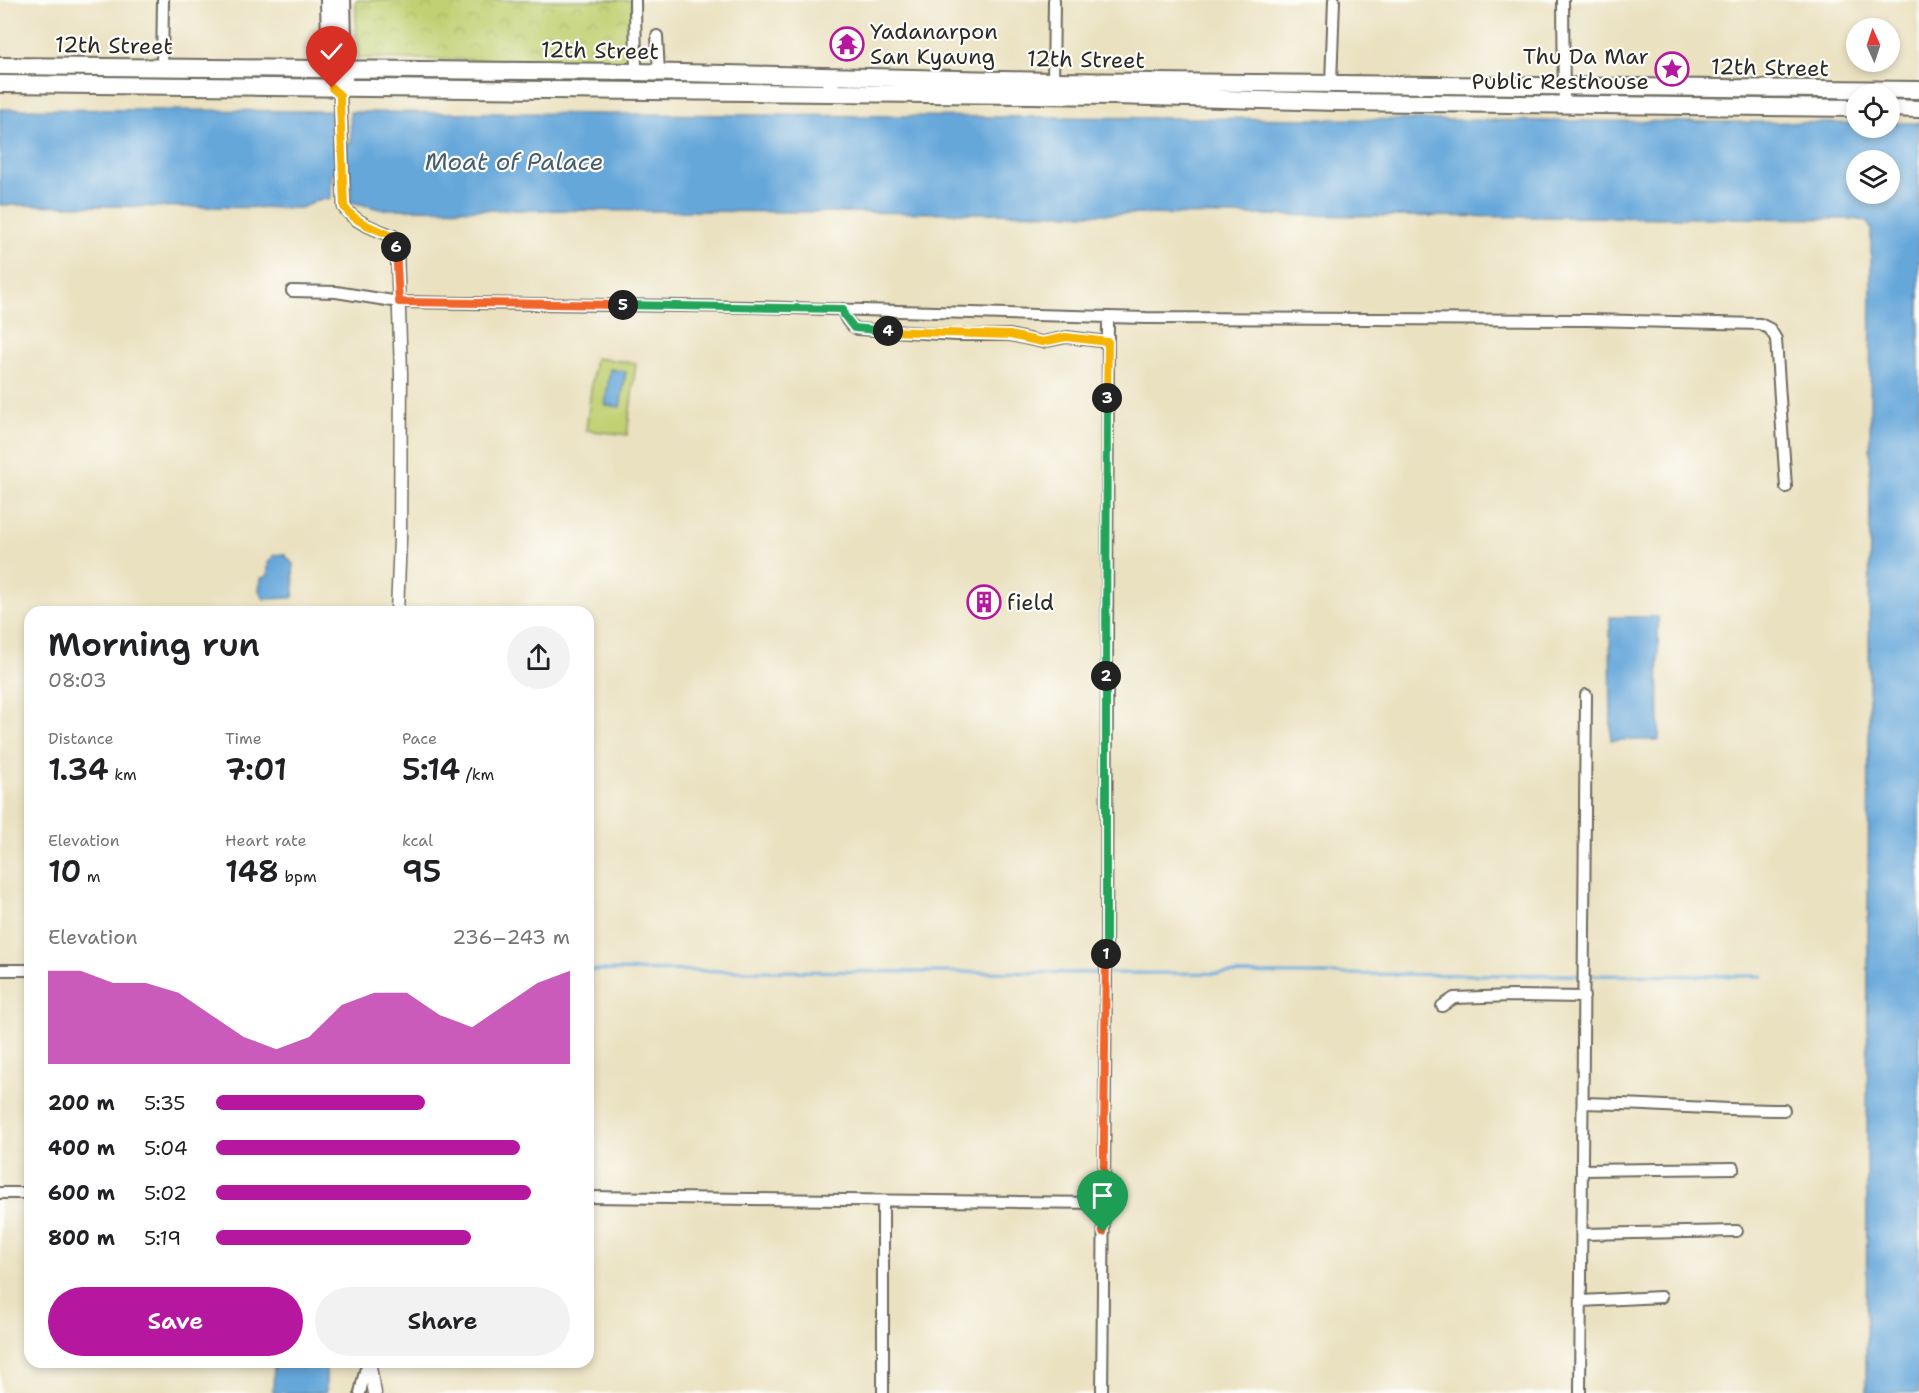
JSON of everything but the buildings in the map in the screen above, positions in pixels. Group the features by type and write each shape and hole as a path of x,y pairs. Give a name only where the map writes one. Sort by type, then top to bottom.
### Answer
{"main road":[{"path":"329,0 338,90"},
{"path":"337,70 342,0"},
{"name":"12th Street","path":"0,66 636,72 831,85"},
{"name":"12th Street","path":"0,84 338,90 831,85 1053,88 1330,83 1919,90"},
{"name":"12th Street","path":"1053,88 1337,102 1846,108"},
{"path":"1900,108 1919,108"}],"street":[{"path":"162,68 163,0"},
{"path":"635,0 636,72"},
{"path":"1053,88 1054,0"},
{"path":"1330,83 1334,5"},
{"path":"1563,6 1564,104"},
{"path":"657,36 659,73"},
{"path":"338,90 343,204 355,219 393,236 399,276 398,606"},
{"path":"292,291 336,292 399,302 944,311 1108,317 1588,320 1760,324 1770,329 1776,339 1786,487"},
{"path":"843,309 851,325 858,329 1010,335 1042,342 1066,337 1108,342"},
{"path":"944,311 945,333"},
{"path":"1102,1393 1108,317"},
{"path":"1580,1393 1586,695"},
{"path":"0,970 24,970"},
{"path":"1442,1006 1454,998 1584,997"},
{"path":"1583,1102 1664,1104 1733,1110 1784,1110"},
{"path":"1582,1170 1734,1168"},
{"path":"0,1193 24,1193"},
{"path":"594,1197 1102,1203"},
{"path":"883,1202 883,1393"},
{"path":"1582,1234 1737,1231"},
{"path":"1581,1300 1661,1297"},
{"path":"360,1393 367,1368"},
{"path":"370,1368 375,1393"}],"green space":[{"path":"356,0 632,0 631,63 357,58"},
{"path":"595,358 636,363 627,435 586,430"}],"water":[{"name":"Moat of Palace","path":"0,109 331,111 332,144 351,143 350,112 1846,123 1846,138 1900,138 1900,123 1919,123 1919,1393 1866,1393 1871,236 1871,229 1867,222 1854,219 380,209 351,202 350,172 332,172 331,198 316,201 301,208 0,205"},
{"path":"610,369 626,372 620,407 605,405"},
{"path":"284,554 293,564 294,594 292,598 265,599 259,590 261,578 268,576 268,563 274,555"},
{"path":"1610,617 1658,617 1659,740 1611,740"},
{"path":"274,1368 326,1368 326,1393 273,1393"}],"waterway":[{"path":"594,970 1102,973"},
{"path":"1109,973 1762,976"}],"place":[{"name":"Yadanarpon San Kyaung","path":"847,44"},
{"name":"Thu Da Mar Public Resthouse","path":"1672,69"},
{"name":"field","path":"984,602"}],"route":[{"path":"332,88 340,95 343,204 355,219 393,236 397,249 399,302 843,309 851,325 858,329 1010,335 1042,342 1059,337 1077,337 1108,342 1103,1232"}]}
